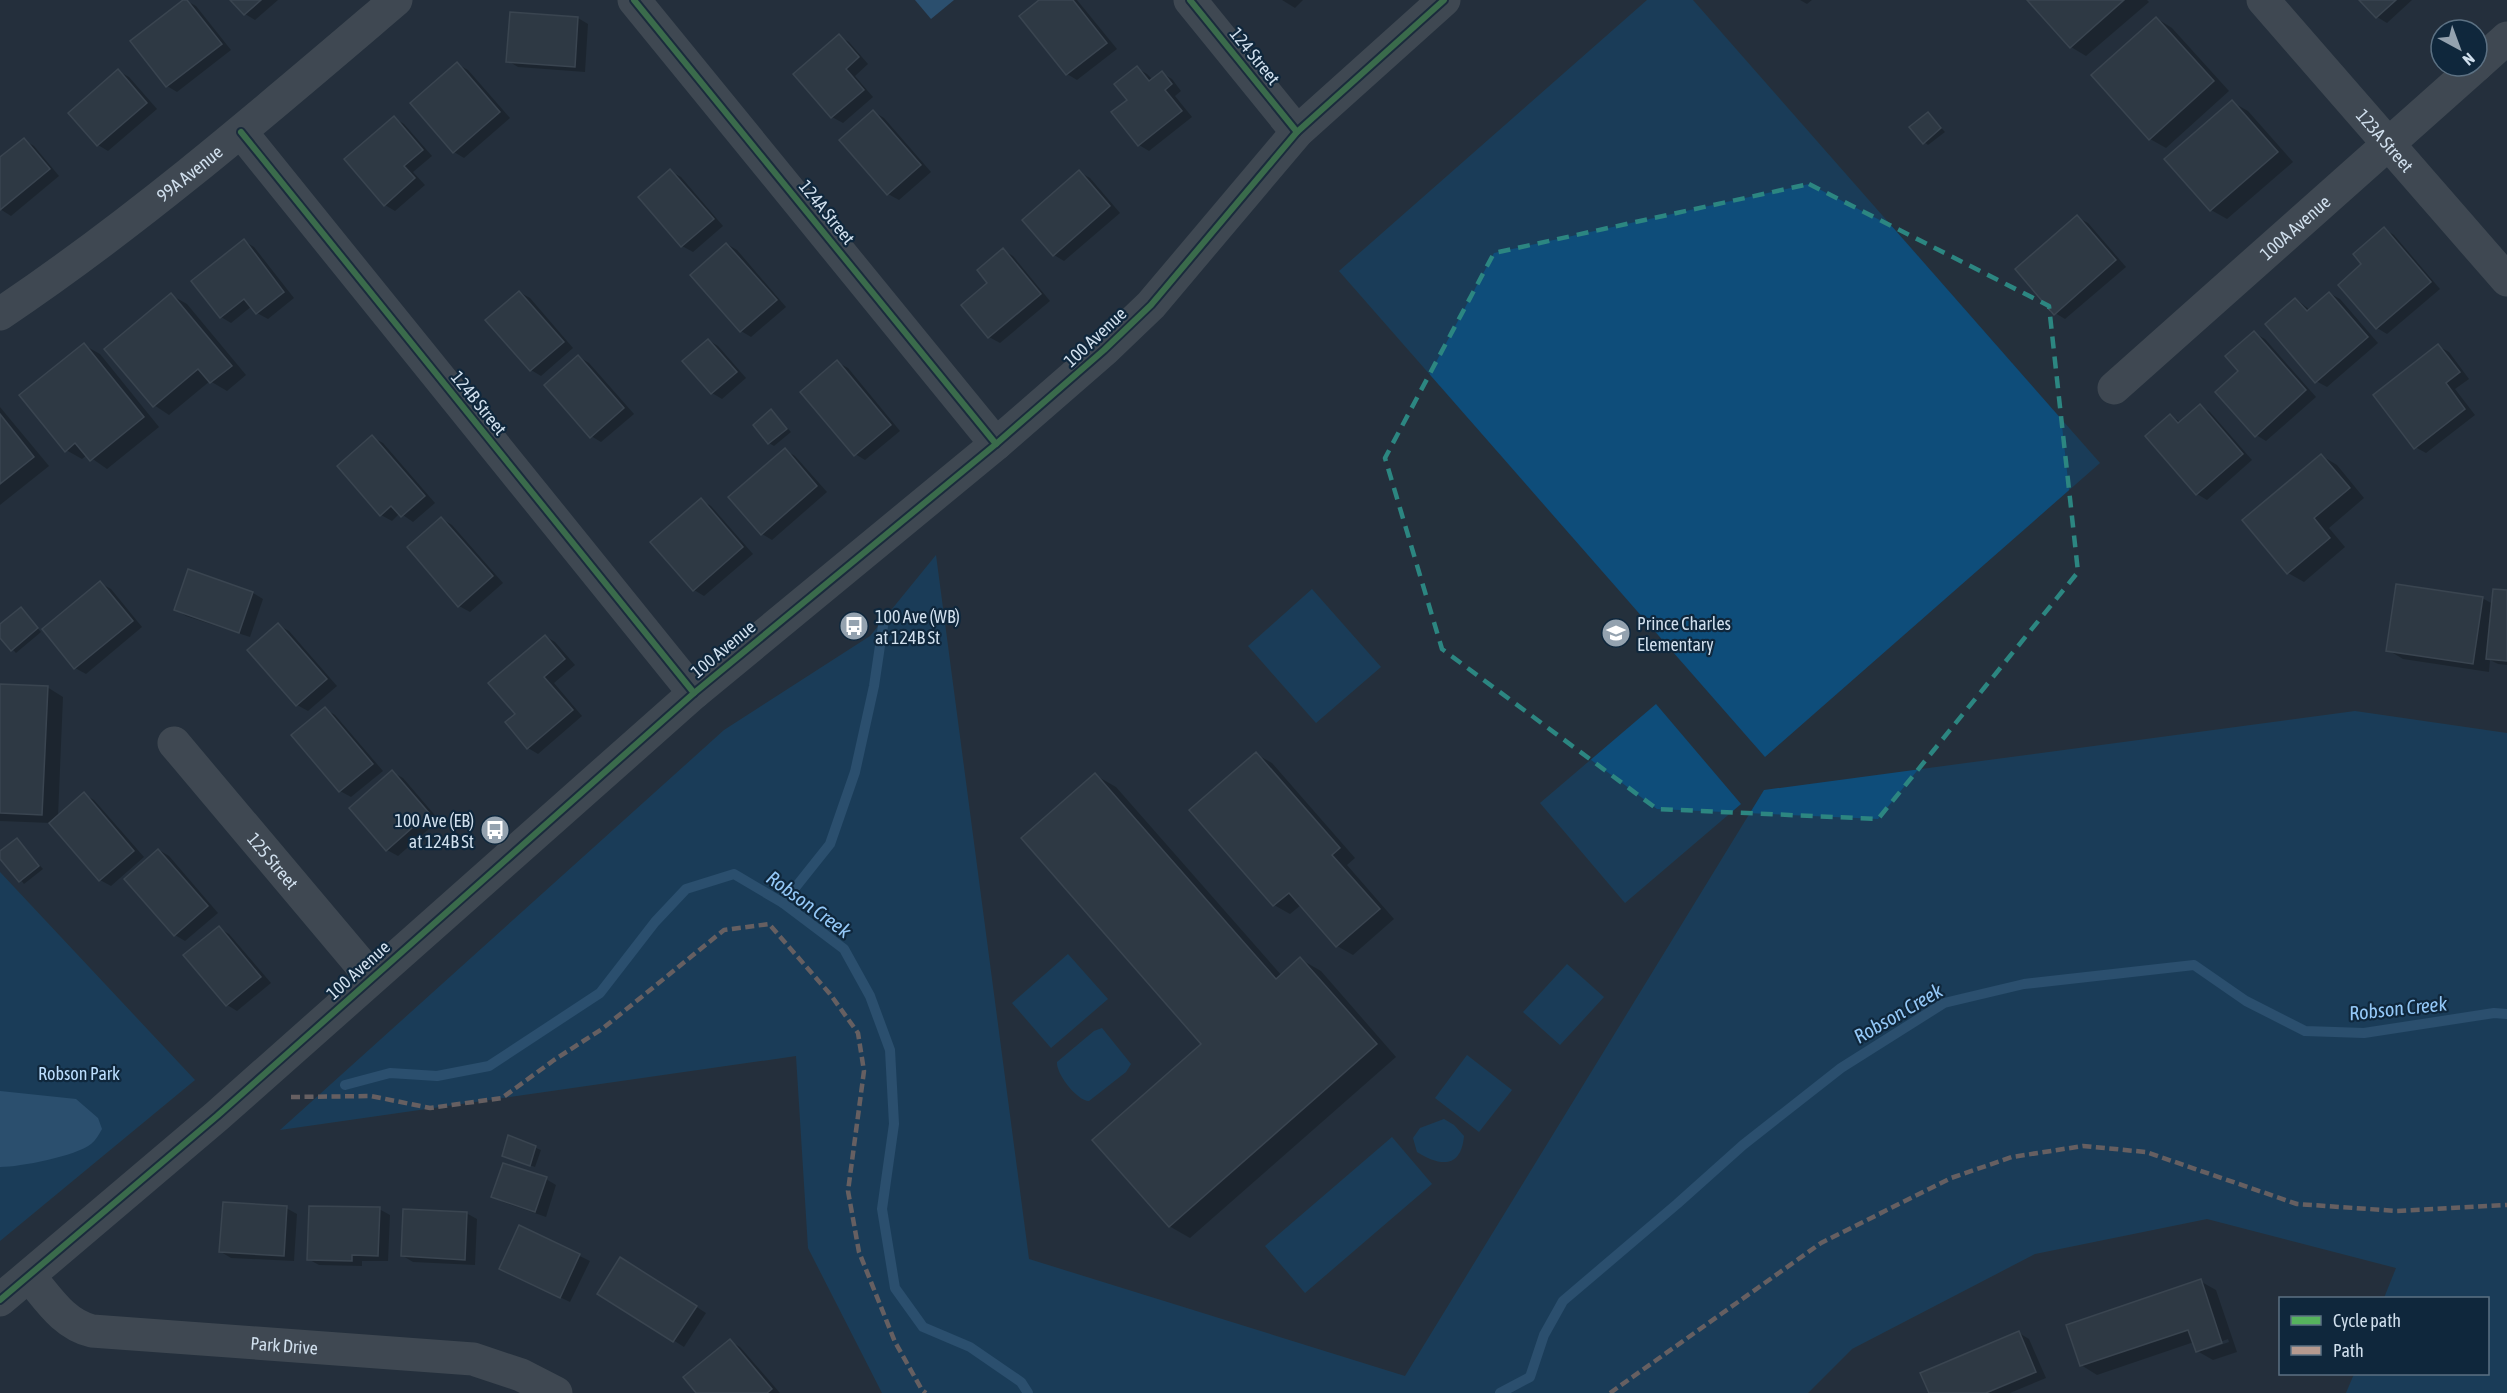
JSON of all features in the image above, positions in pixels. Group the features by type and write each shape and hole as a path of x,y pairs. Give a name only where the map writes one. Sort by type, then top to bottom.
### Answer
{"street":[{"name":"99A Avenue","path":"0,314 44,284 241,132 396,0"},
{"name":"124A Street","path":"634,0 996,444"},
{"name":"124 Street","path":"1190,0 1297,132"},
{"name":"100 Avenue","path":"0,1300 217,1116 694,693 996,444 1104,350 1151,305 1297,132 1444,0"},
{"name":"123A Street","path":"2263,0 2507,280"},
{"name":"100A Avenue","path":"2489,54 2507,38"},
{"name":"100A Avenue","path":"2114,388 2462,78"},
{"name":"124B Street","path":"241,132 694,693"},
{"name":"125 Street","path":"174,744 372,978"},
{"name":"Park Drive","path":"29,1276 76,1327 92,1331 473,1359 522,1375 556,1393"}],"highlighted area":[{"path":"1809,184 2049,306 2078,572 1878,819 1657,809 1442,649 1385,458 1494,253"}],"green space":[{"path":"1647,0 1693,0 2100,463 1765,757 1339,271"},
{"path":"936,555 1029,1259 1405,1376 1764,790 2355,711 2507,733 2507,1393 2346,1393 2354,1375 2489,1375 2489,1297 2384,1297 2396,1268 2207,1219 2035,1254 1852,1349 1808,1393 882,1393 808,1248 796,1056 280,1130 724,730 870,636"},
{"path":"1312,589 1381,667 1316,723 1248,646"},
{"path":"1656,704 1741,804 1625,903 1540,803"},
{"name":"Robson Park","path":"0,872 195,1080 0,1241"},
{"path":"1068,954 1108,999 1051,1048 1012,1003"},
{"path":"1567,964 1604,997 1560,1045 1523,1012"},
{"path":"1102,1028 1131,1064 1126,1072 1089,1101 1084,1100 1068,1086 1060,1073 1057,1062 1094,1031"},
{"path":"1467,1055 1512,1090 1479,1132 1435,1098"},
{"path":"1444,1119 1454,1125 1464,1136 1459,1154 1448,1162 1434,1160 1417,1152 1413,1138 1420,1128"},
{"path":"1392,1137 1432,1184 1305,1293 1265,1246"}],"shaded area":[{"path":"915,0 954,0 931,19"},
{"path":"0,1091 76,1099 98,1118 102,1129 91,1144 73,1153 34,1163 0,1167"}],"building":[{"path":"183,0 187,0 222,44 166,87 130,41"},
{"path":"230,0 261,0 244,15"},
{"path":"1039,0 1073,0 1107,43 1066,75 1019,16"},
{"path":"2027,0 2124,0 2070,48"},
{"path":"2359,0 2396,0 2376,18"},
{"path":"510,12 578,17 575,67 506,62"},
{"path":"2156,17 2214,81 2149,140 2091,75"},
{"path":"839,34 859,57 846,69 864,90 831,118 793,74"},
{"path":"457,62 500,112 453,153 410,103"},
{"path":"1137,66 1149,81 1162,71 1172,84 1165,90 1182,111 1138,146 1111,112 1127,100 1114,84"},
{"path":"118,69 147,103 97,146 68,113"},
{"path":"2232,100 2278,152 2210,211 2164,159"},
{"path":"873,110 921,165 887,195 839,140"},
{"path":"1928,112 1941,128 1923,144 1909,127"},
{"path":"394,116 423,150 404,166 415,178 384,206 344,159"},
{"path":"24,138 50,169 0,210 0,157"},
{"path":"670,169 714,219 681,247 638,197"},
{"path":"1079,170 1110,206 1053,256 1022,220"},
{"path":"2077,215 2116,260 2054,315 2015,269"},
{"path":"2384,227 2431,282 2376,329 2338,285 2361,264 2353,254"},
{"path":"244,239 284,292 256,314 244,299 220,318 191,281"},
{"path":"726,243 777,300 740,332 690,275"},
{"path":"1003,248 1041,294 988,338 961,305 987,283 977,270"},
{"path":"519,291 564,342 530,371 485,320"},
{"path":"2329,292 2368,337 2315,383 2265,324 2295,298 2307,311"},
{"path":"171,293 232,366 210,383 198,369 153,407 104,349"},
{"path":"2254,331 2306,390 2255,437 2215,392 2238,371 2225,356"},
{"path":"708,339 737,372 711,394 682,361"},
{"path":"84,343 144,417 90,461 75,443 65,452 19,395"},
{"path":"2438,344 2460,372 2446,383 2465,409 2414,449 2373,395"},
{"path":"578,355 624,408 590,438 544,385"},
{"path":"837,360 891,425 854,456 800,392"},
{"path":"2200,404 2243,454 2196,495 2145,436 2170,414 2178,423"},
{"path":"771,409 787,429 768,444 753,425"},
{"path":"0,414 34,457 0,484"},
{"path":"372,435 425,496 401,517 391,506 380,516 337,466"},
{"path":"785,448 817,486 761,535 728,497"},
{"path":"2321,454 2350,488 2314,518 2330,538 2287,574 2242,520"},
{"path":"701,498 743,547 693,591 650,542"},
{"path":"441,517 493,576 458,607 407,547"},
{"path":"188,569 253,592 239,633 174,610"},
{"path":"100,581 133,621 74,669 42,629"},
{"path":"2396,584 2483,597 2473,664 2386,651"},
{"path":"2493,589 2507,590 2507,661 2486,659"},
{"path":"21,607 38,628 11,651 0,638 0,624"},
{"path":"278,623 327,679 296,706 247,650"},
{"path":"545,635 565,659 544,677 573,710 527,749 505,722 515,714 488,683"},
{"path":"0,684 48,686 42,815 0,813"},
{"path":"325,707 373,764 339,792 291,735"},
{"path":"1256,752 1340,848 1332,855 1380,909 1336,947 1289,893 1273,906 1189,810"},
{"path":"392,770 429,813 386,851 349,808"},
{"path":"1095,773 1276,979 1300,957 1377,1044 1169,1227 1092,1140 1201,1044 1021,838"},
{"path":"84,792 134,851 99,881 49,823"},
{"path":"17,838 39,866 19,882 0,859 0,851"},
{"path":"158,849 208,906 174,936 124,879"},
{"path":"219,926 261,977 226,1006 183,955"},
{"path":"508,1135 536,1146 530,1166 502,1156"},
{"path":"503,1163 547,1177 535,1212 491,1197"},
{"path":"223,1202 287,1206 284,1256 219,1252"},
{"path":"309,1206 380,1207 378,1256 352,1255 352,1261 307,1260"},
{"path":"403,1209 467,1212 465,1260 401,1256"},
{"path":"519,1225 580,1254 560,1298 499,1269"},
{"path":"620,1257 697,1306 673,1342 597,1294"},
{"path":"2201,1279 2222,1343 2196,1352 2188,1330 2080,1366 2066,1325"},
{"path":"2019,1331 2036,1372 1986,1393 1929,1393 1920,1373"},
{"path":"730,1339 772,1389 767,1393 696,1393 683,1377"}],"waterway":[{"path":"783,903 830,844 855,772 874,686 884,619"},
{"name":"Robson Creek","path":"345,1085 390,1073 437,1076 489,1066 600,993 655,922 686,889 734,874 783,903 844,949 870,996 890,1050 894,1124 882,1209 895,1288 923,1327 970,1347 1021,1382 1028,1393"},
{"name":"Robson Creek","path":"1500,1393 1530,1377 1544,1335 1563,1301 1743,1145 1841,1068 1944,1003 2024,984 2194,965 2246,1001 2305,1031 2364,1033 2494,1013 2507,1014"}],"marked path":[{"path":"291,1097 371,1096 430,1108 502,1098 602,1029 724,930 769,924 830,994 858,1033 864,1071 848,1191 859,1252 895,1342 922,1390 926,1393"},
{"path":"1610,1393 1821,1243 1951,1178 2012,1157 2083,1146 2146,1152 2297,1204 2397,1211 2507,1205"}],"cycle path":[{"path":"634,0 996,444"},
{"path":"1190,0 1297,132"},
{"path":"0,1300 217,1116 694,693 996,444 1104,350 1151,305 1297,132 1444,0"},
{"path":"241,132 694,693"}],"place":[{"name":"100 Ave (WB) at 124B St","path":"854,626"},
{"name":"Prince Charles Elementary","path":"1616,633"},
{"name":"100 Ave (EB) at 124B St","path":"495,830"}]}
